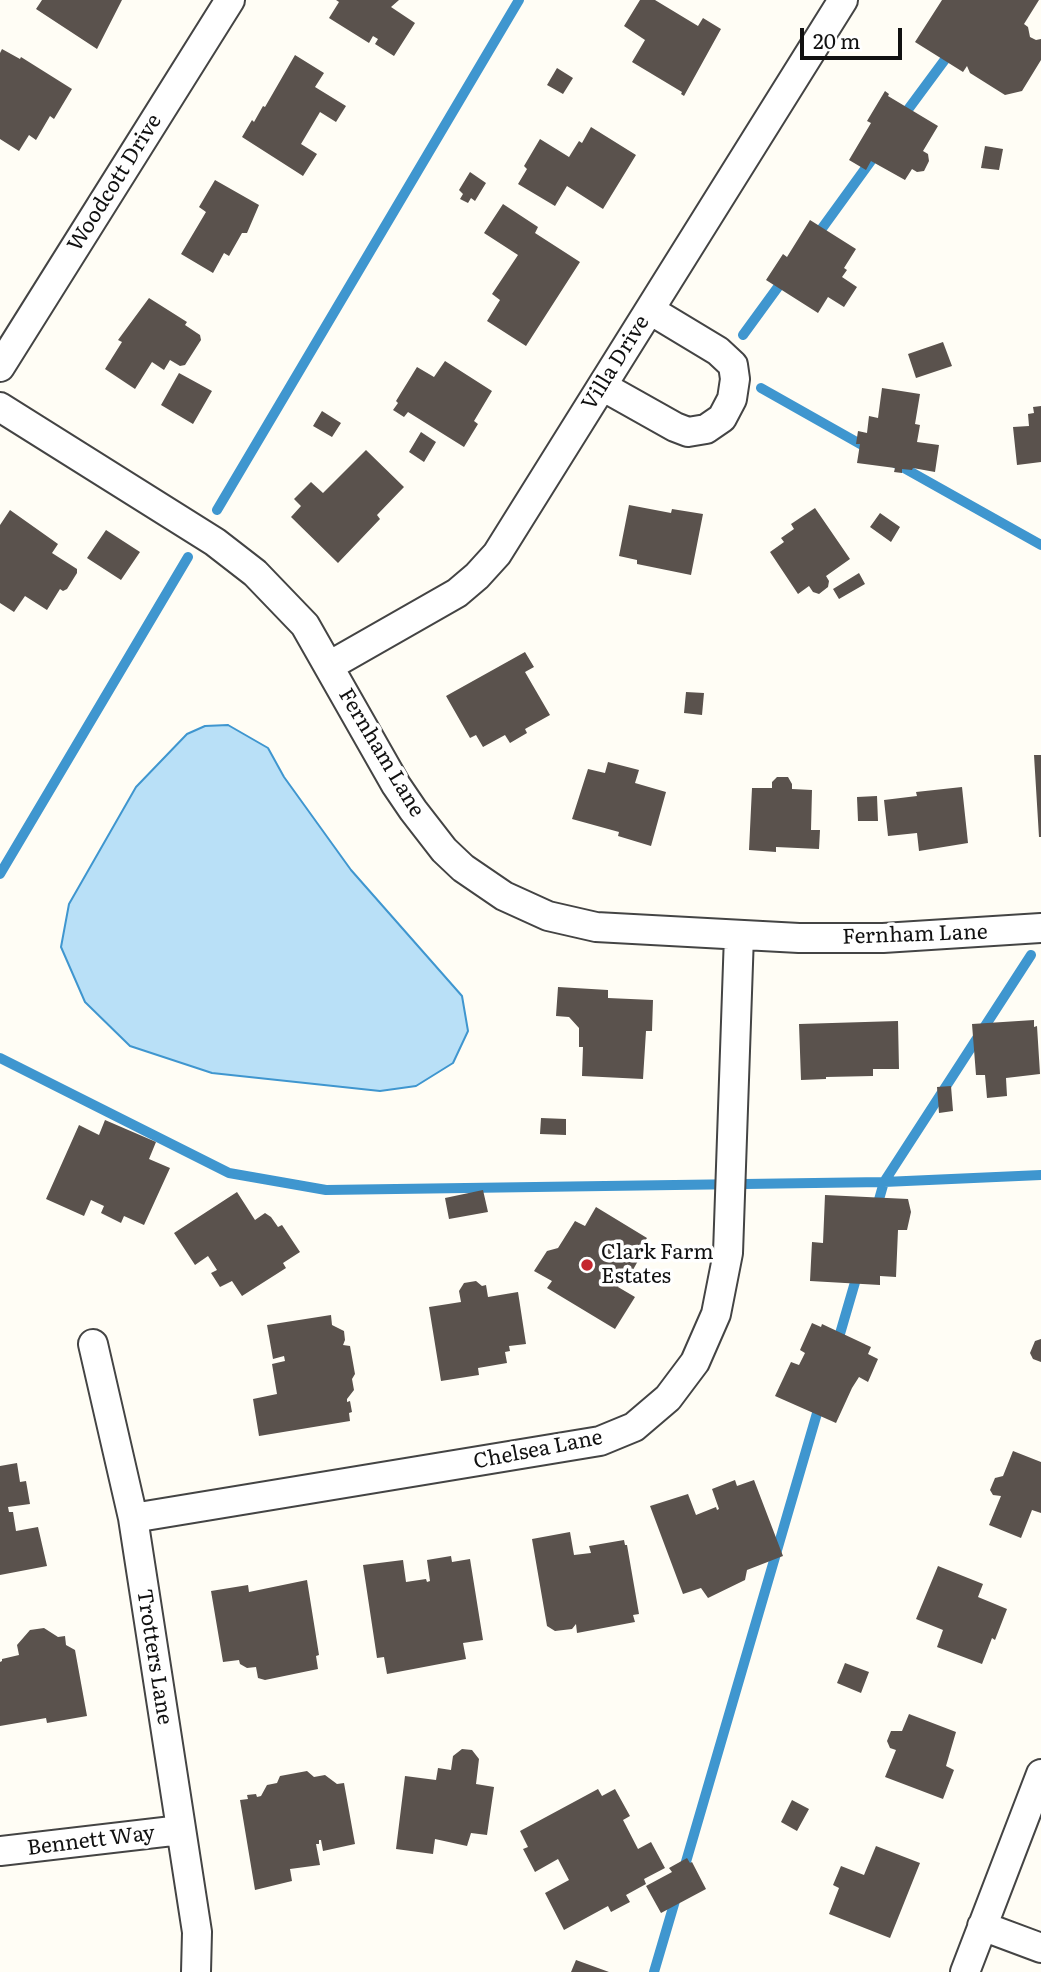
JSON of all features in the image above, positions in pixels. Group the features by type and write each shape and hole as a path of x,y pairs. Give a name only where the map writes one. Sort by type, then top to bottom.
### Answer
{"street":[{"name":"Woodcott Drive","path":"0,367 230,0"},
{"name":"Villa Drive","path":"329,666 457,593 497,554 843,0"},
{"path":"602,386 688,432 706,429 722,418 732,400 735,379 733,365 718,351 650,310"},
{"name":"Fernham Lane","path":"0,407 215,542 255,573 305,625 413,810 444,850 463,868 504,896 548,916 596,927 799,938 883,939 1041,928"},
{"name":"Chelsea Lane","path":"133,1518 600,1441 634,1427 668,1398 695,1362 716,1314 728,1253 739,934"},
{"name":"Trotters Lane","path":"93,1344 133,1518 197,1932 196,1972"},
{"path":"965,1972 1041,1774"},
{"name":"Bennett Way","path":"0,1852 181,1830"},
{"path":"982,1926 1041,1948"}],"water":[{"path":"228,725 268,748 284,777 351,870 462,996 468,1031 453,1063 416,1086 380,1091 212,1073 130,1046 85,1002 61,947 69,904 136,787 187,734 205,726"}],"building":[{"path":"42,0 122,0 97,49 36,9"},
{"path":"336,0 399,0 391,7 415,23 394,56 375,44 378,39 373,36 369,43 329,18 339,2"},
{"path":"640,0 655,0 698,26 703,18 721,29 684,96 682,92 632,62 645,40 624,26"},
{"path":"942,0 1039,0 1024,24 1028,27 1030,37 1041,39 1041,60 1022,91 1005,95 970,73 967,66 963,72 915,42"},
{"path":"2,49 20,59 21,57 72,89 54,119 50,116 36,140 29,135 19,151 0,139"},
{"path":"295,55 324,73 315,87 346,106 336,122 320,112 301,144 317,154 303,176 242,137 252,120 254,122 263,106 265,107"},
{"path":"557,68 573,78 563,94 547,85"},
{"path":"885,91 888,96 938,126 923,151 928,154 929,161 924,171 917,172 912,169 905,180 871,161 866,170 849,160 871,123 867,121"},
{"path":"591,127 636,155 603,209 567,186 555,206 518,184 527,169 524,166 540,139 569,157 579,141 582,143"},
{"path":"985,146 1003,149 999,170 981,168"},
{"path":"470,172 486,183 475,201 471,198 468,203 460,199 463,194 459,190"},
{"path":"215,180 259,205 247,233 242,233 229,256 224,253 213,273 181,254 206,212 199,207"},
{"path":"503,204 538,227 535,233 580,262 526,346 487,321 500,300 492,294 518,255 484,233"},
{"path":"810,220 856,249 844,268 847,270 842,277 857,287 844,307 828,297 818,313 766,280 783,254 787,257"},
{"path":"149,298 187,322 185,325 200,335 201,340 185,365 180,366 170,360 164,370 152,362 135,389 105,369 122,342 118,340"},
{"path":"943,342 952,366 916,378 908,354"},
{"path":"445,361 492,391 474,421 478,424 464,447 408,412 404,417 393,410 417,367 434,377"},
{"path":"179,373 212,391 193,424 161,405"},
{"path":"882,388 920,394 915,424 920,425 917,442 939,445 935,472 913,468 902,469 902,473 894,472 895,468 857,463 860,444 856,444 858,431 867,433 869,416 878,418"},
{"path":"1041,406 1041,462 1017,465 1013,427 1029,426 1028,414 1034,413 1033,407"},
{"path":"322,411 341,423 332,437 313,426"},
{"path":"421,432 436,442 424,462 409,452"},
{"path":"366,450 404,487 377,515 380,519 338,563 291,517 301,506 294,499 311,482 323,493"},
{"path":"629,505 671,513 672,509 703,514 691,575 637,564 637,560 619,556"},
{"path":"815,508 850,559 826,576 828,587 819,594 813,592 809,586 798,594 770,552 784,542 781,538 794,529 791,524"},
{"path":"10,510 58,544 52,553 77,569 67,589 60,589 47,610 25,596 14,612 0,603 0,525"},
{"path":"880,513 900,527 891,542 870,527"},
{"path":"106,530 140,552 121,580 87,558"},
{"path":"859,573 865,584 839,599 833,589"},
{"path":"525,652 534,667 525,672 550,715 525,729 527,733 510,743 505,735 483,747 476,735 470,738 446,696"},
{"path":"686,692 704,693 702,715 684,713"},
{"path":"1034,755 1041,755 1041,837 1039,837"},
{"path":"608,762 639,770 635,783 666,792 651,846 618,836 619,832 572,819 588,769 605,773"},
{"path":"777,777 788,777 792,789 812,790 811,830 820,830 819,849 776,847 776,852 749,850 752,788 772,788 772,782"},
{"path":"962,787 968,843 919,851 917,833 888,836 884,800 917,796 916,792"},
{"path":"877,796 878,821 858,821 857,797"},
{"path":"558,987 608,990 608,998 653,1000 652,1031 646,1031 643,1079 582,1076 583,1047 579,1047 579,1028 569,1017 556,1016"},
{"path":"1034,1020 1034,1027 1037,1026 1040,1074 1006,1078 1007,1096 987,1098 985,1075 976,1075 972,1024"},
{"path":"898,1021 899,1069 873,1069 873,1076 801,1080 799,1024"},
{"path":"951,1086 953,1111 939,1113 937,1087"},
{"path":"541,1118 566,1119 566,1135 540,1134"},
{"path":"105,1120 156,1142 149,1159 170,1168 144,1225 124,1216 121,1223 101,1213 104,1206 91,1200 84,1216 46,1199 79,1125 99,1135"},
{"path":"483,1190 488,1212 449,1219 445,1198"},
{"path":"237,1192 255,1220 265,1213 271,1217 278,1227 282,1225 300,1252 283,1263 286,1268 242,1296 232,1281 220,1287 211,1273 217,1270 208,1256 195,1265 174,1233"},
{"path":"825,1195 908,1199 911,1212 907,1230 898,1230 896,1277 880,1276 880,1285 810,1281 812,1242 823,1243"},
{"name":"Clark Farm Estates","path":"596,1207 647,1238 635,1257 639,1259 629,1277 625,1275 618,1287 635,1297 615,1329 547,1288 552,1281 534,1271 547,1251 558,1248 575,1221 585,1226"},
{"path":"476,1281 482,1286 486,1285 488,1297 518,1292 526,1344 509,1346 510,1351 505,1352 507,1363 478,1368 479,1375 441,1381 429,1307 461,1302 459,1291 464,1283"},
{"path":"331,1315 332,1325 344,1331 343,1345 350,1346 355,1374 352,1379 354,1390 347,1399 352,1412 349,1413 350,1421 259,1436 253,1399 277,1394 272,1364 285,1361 284,1356 273,1359 267,1325"},
{"path":"812,1323 821,1327 822,1324 871,1347 868,1354 878,1359 868,1382 859,1377 836,1423 775,1396 791,1362 799,1365 805,1353 800,1350"},
{"path":"1041,1339 1041,1362 1033,1359 1030,1353 1035,1341"},
{"path":"1013,1451 1041,1462 1041,1513 1032,1510 1021,1538 989,1525 1001,1496 993,1495 990,1490 995,1478 1003,1476"},
{"path":"17,1463 20,1482 26,1481 30,1504 8,1507 9,1512 13,1512 16,1531 38,1527 47,1566 0,1575 0,1466"},
{"path":"735,1480 737,1486 754,1480 783,1556 747,1570 745,1580 708,1598 701,1588 683,1594 650,1506 688,1494 696,1515 716,1507 717,1510 719,1509 712,1489"},
{"path":"570,1532 574,1555 591,1553 589,1546 624,1540 639,1614 633,1615 635,1622 577,1633 576,1624 572,1629 555,1631 547,1626 532,1539"},
{"path":"451,1556 452,1562 470,1559 483,1640 463,1643 466,1659 387,1674 384,1657 377,1658 363,1565 403,1560 406,1582 426,1579 427,1582 430,1581 427,1560"},
{"path":"938,1566 983,1584 978,1597 1007,1609 982,1664 937,1647 943,1630 916,1619"},
{"path":"307,1580 319,1655 316,1656 318,1669 265,1680 258,1678 256,1667 247,1668 240,1664 239,1660 223,1662 211,1591 248,1585 249,1592"},
{"path":"44,1628 58,1637 65,1636 66,1645 75,1650 87,1716 47,1723 46,1718 0,1726 0,1662 2,1659 19,1655 17,1645 30,1630"},
{"path":"845,1663 869,1672 861,1693 837,1683"},
{"path":"909,1714 956,1732 946,1766 954,1770 943,1799 885,1777 896,1750 890,1748 887,1741 891,1731 902,1731"},
{"path":"462,1749 472,1750 479,1759 476,1784 494,1787 487,1835 471,1833 467,1846 435,1839 433,1854 396,1849 405,1776 436,1780 438,1768 451,1770 453,1756"},
{"path":"307,1771 314,1777 325,1775 337,1784 344,1783 355,1844 323,1851 319,1840 319,1844 316,1844 320,1865 290,1869 292,1881 255,1890 240,1800 248,1799 247,1795 261,1796 267,1785 277,1783 280,1776"},
{"path":"598,1789 602,1796 615,1789 630,1816 623,1820 638,1849 651,1842 665,1868 644,1879 646,1884 626,1895 630,1902 611,1912 608,1906 564,1930 545,1893 569,1880 558,1859 535,1872 523,1849 528,1847 520,1831"},
{"path":"792,1800 809,1809 797,1831 781,1822"},
{"path":"876,1846 920,1863 890,1938 829,1914 839,1888 833,1885 841,1866 864,1875"},
{"path":"687,1858 692,1862 706,1889 661,1913 646,1886 672,1872 669,1868"},
{"path":"576,1960 609,1972 571,1972"}],"waterway":[{"path":"217,510 519,0"},
{"path":"901,119 952,50"},
{"path":"815,238 873,158"},
{"path":"743,335 786,276"},
{"path":"761,388 869,449"},
{"path":"895,463 1041,545"},
{"path":"0,874 188,557"},
{"path":"876,1210 884,1182 1031,955"},
{"path":"0,1058 229,1173 326,1190 884,1182 1041,1175"},
{"path":"837,1344 858,1272"},
{"path":"683,1872 820,1403"},
{"path":"654,1972 677,1894"}],"place":[{"name":"Clark Farm Estates","path":"587,1265"}]}
